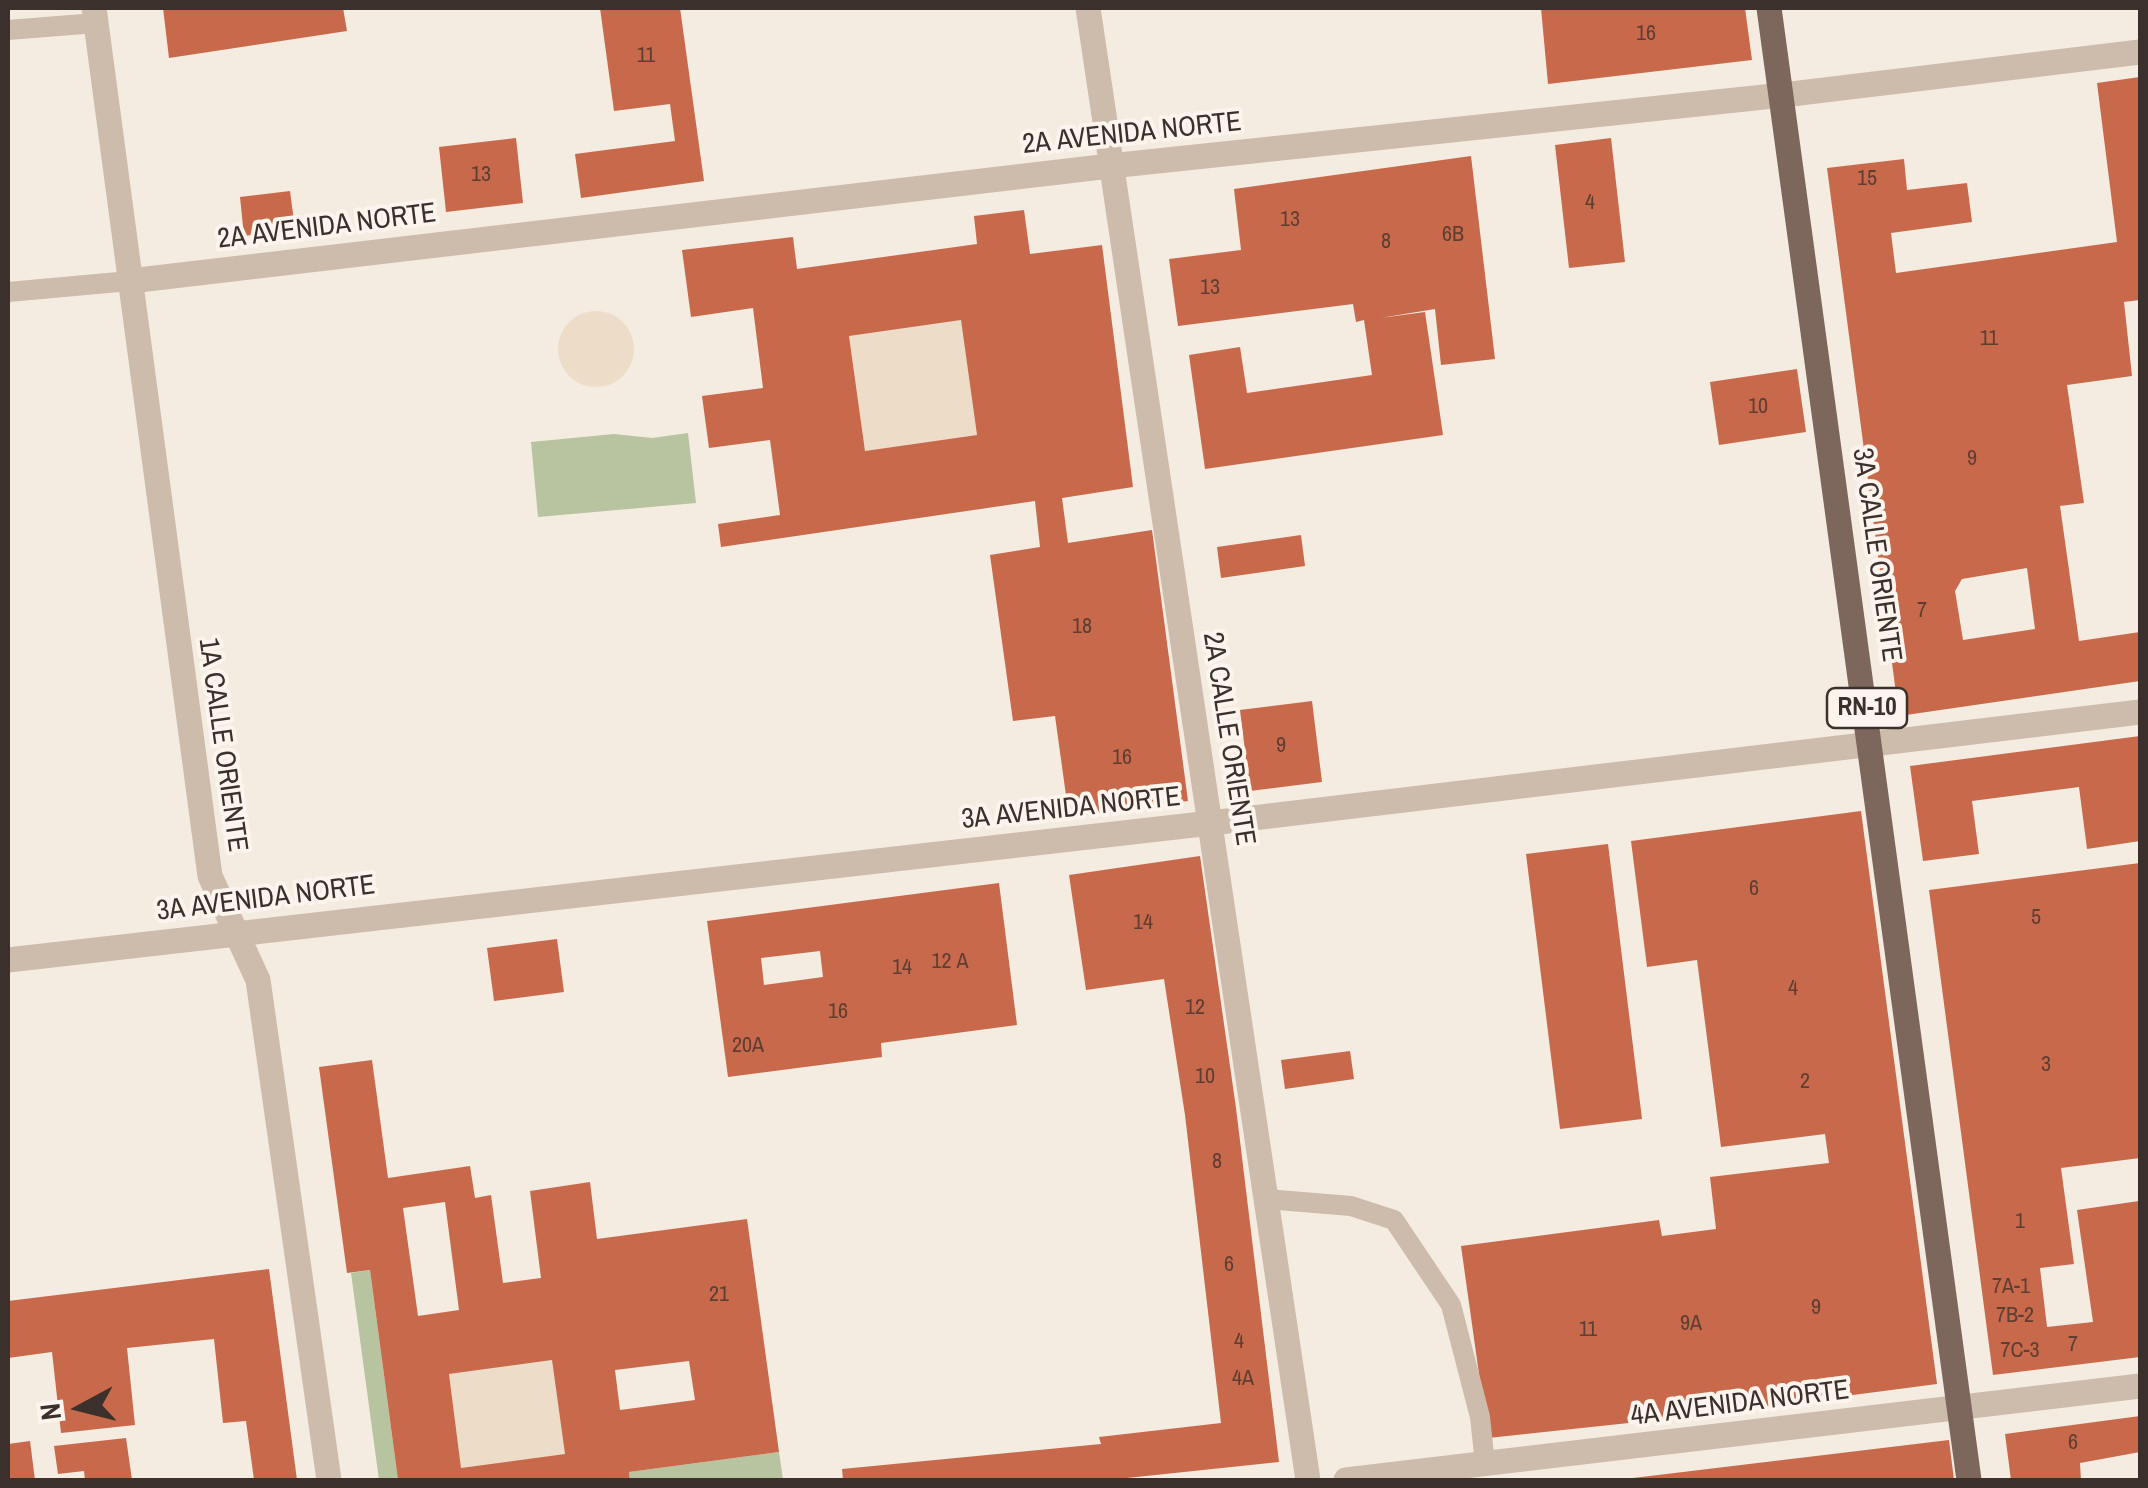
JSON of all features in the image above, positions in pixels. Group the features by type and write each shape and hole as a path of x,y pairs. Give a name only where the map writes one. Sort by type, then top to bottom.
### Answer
{"main road":[{"name":"3A CALLE ORIENTE","path":"1770,8 1959,1408"},
{"name":"RN-10","path":"1959,1408 1969,1480"}],"street":[{"name":"2A CALLE ORIENTE","path":"1088,8 1308,1480"},
{"name":"1A CALLE ORIENTE","path":"95,15 210,876 258,980 329,1480"},
{"name":"2A AVENIDA NORTE","path":"130,281 1110,166 1784,95 2140,52"},
{"name":"3A AVENIDA NORTE","path":"8,960 2140,712"},
{"name":"4A AVENIDA NORTE","path":"1346,1480 2140,1386"}],"lane":[{"path":"8,30 95,15"},
{"path":"8,292 130,281"},
{"path":"1266,1198 1352,1206 1394,1220 1451,1305 1480,1418 1485,1464"}],"green space":[{"path":"688,433 696,503 538,517 531,442 614,434 652,438"},
{"path":"370,1270 398,1480 379,1480 351,1273"},
{"path":"779,1452 783,1480 630,1480 629,1472"}],"shaded area":[{"path":"596,311 623,322 634,349 623,376 596,387 569,376 558,349 569,322"},
{"path":"961,320 977,435 865,451 849,336"},
{"path":"552,1360 565,1454 461,1468 449,1374"}],"building":[{"path":"163,8 343,8 347,31 169,58"},
{"path":"600,8 680,8 704,181 581,198 575,154 675,141 670,104 614,111"},
{"path":"1541,8 1745,8 1752,60 1548,84"},
{"path":"2140,77 2140,300 2124,302 2132,376 2067,385 2084,503 2060,506 2079,641 2140,632 2140,681 1899,716 1827,168 1904,159 1907,190 1967,183 1972,222 1891,233 1896,273 2117,242 2097,83","holes":["2027,568 2035,629 1963,640 1955,591 1962,579"]},
{"path":"516,138 523,203 446,212 439,147"},
{"path":"1611,138 1625,262 1569,268 1555,145"},
{"path":"1471,156 1495,359 1441,365 1435,309 1380,318 1425,312 1443,435 1205,469 1189,355 1240,347 1247,393 1372,375 1364,320 1356,322 1353,304 1178,326 1169,259 1241,250 1234,189"},
{"path":"290,191 295,229 244,236 240,197"},
{"path":"1024,210 1030,254 1102,245 1133,487 1062,498 1068,543 1152,530 1188,801 1069,817 1055,716 1013,721 990,555 1040,547 1035,501 721,547 718,524 780,515 770,440 709,448 702,396 763,388 753,308 691,317 682,250 793,237 797,269 977,244 974,216","holes":["961,320 977,435 865,451 849,336"]},
{"path":"1797,369 1806,432 1719,445 1710,382"},
{"path":"1301,535 1305,566 1221,578 1217,547"},
{"path":"1312,701 1322,782 1250,791 1240,710"},
{"path":"2140,736 2140,841 2087,849 2079,787 1972,801 1979,854 1923,861 1910,766"},
{"path":"1861,811 1937,1384 1488,1438 1461,1246 1659,1220 1662,1236 1716,1229 1710,1177 1829,1163 1825,1134 1721,1147 1697,960 1647,967 1631,841"},
{"path":"1608,844 1642,1119 1560,1129 1526,854"},
{"path":"1200,856 1236,1108 1279,1462 1108,1480 843,1480 842,1469 1101,1444 1099,1437 1221,1423 1185,1115 1164,979 1086,990 1069,875"},
{"path":"2140,863 2140,1158 2061,1168 2074,1264 2040,1268 2047,1327 2093,1322 2077,1210 2139,1201 2140,1357 1993,1375 1929,890"},
{"path":"999,883 1017,1025 881,1043 882,1057 728,1077 707,921","holes":["820,951 823,977 764,985 761,958"]},
{"path":"557,939 564,992 494,1001 487,948"},
{"path":"1350,1051 1354,1079 1285,1089 1281,1060"},
{"path":"372,1060 388,1178 470,1166 475,1198 491,1195 503,1283 541,1278 530,1191 590,1182 597,1239 747,1219 779,1452 629,1472 630,1480 398,1480 370,1270 347,1273 319,1067","holes":["445,1202 459,1310 418,1316 403,1208","552,1360 565,1454 461,1468 449,1374","689,1361 695,1400 620,1410 615,1370"]},
{"path":"269,1269 297,1480 254,1480 246,1421 223,1423 214,1339 127,1348 135,1425 61,1433 52,1352 8,1358 8,1301"},
{"path":"2140,1416 2140,1452 2080,1463 2081,1480 2011,1480 2005,1434"},
{"path":"126,1438 132,1480 85,1480 84,1471 58,1474 54,1446"},
{"path":"1949,1440 1954,1480 1633,1478"},
{"path":"30,1441 35,1480 8,1480 8,1444"}]}
